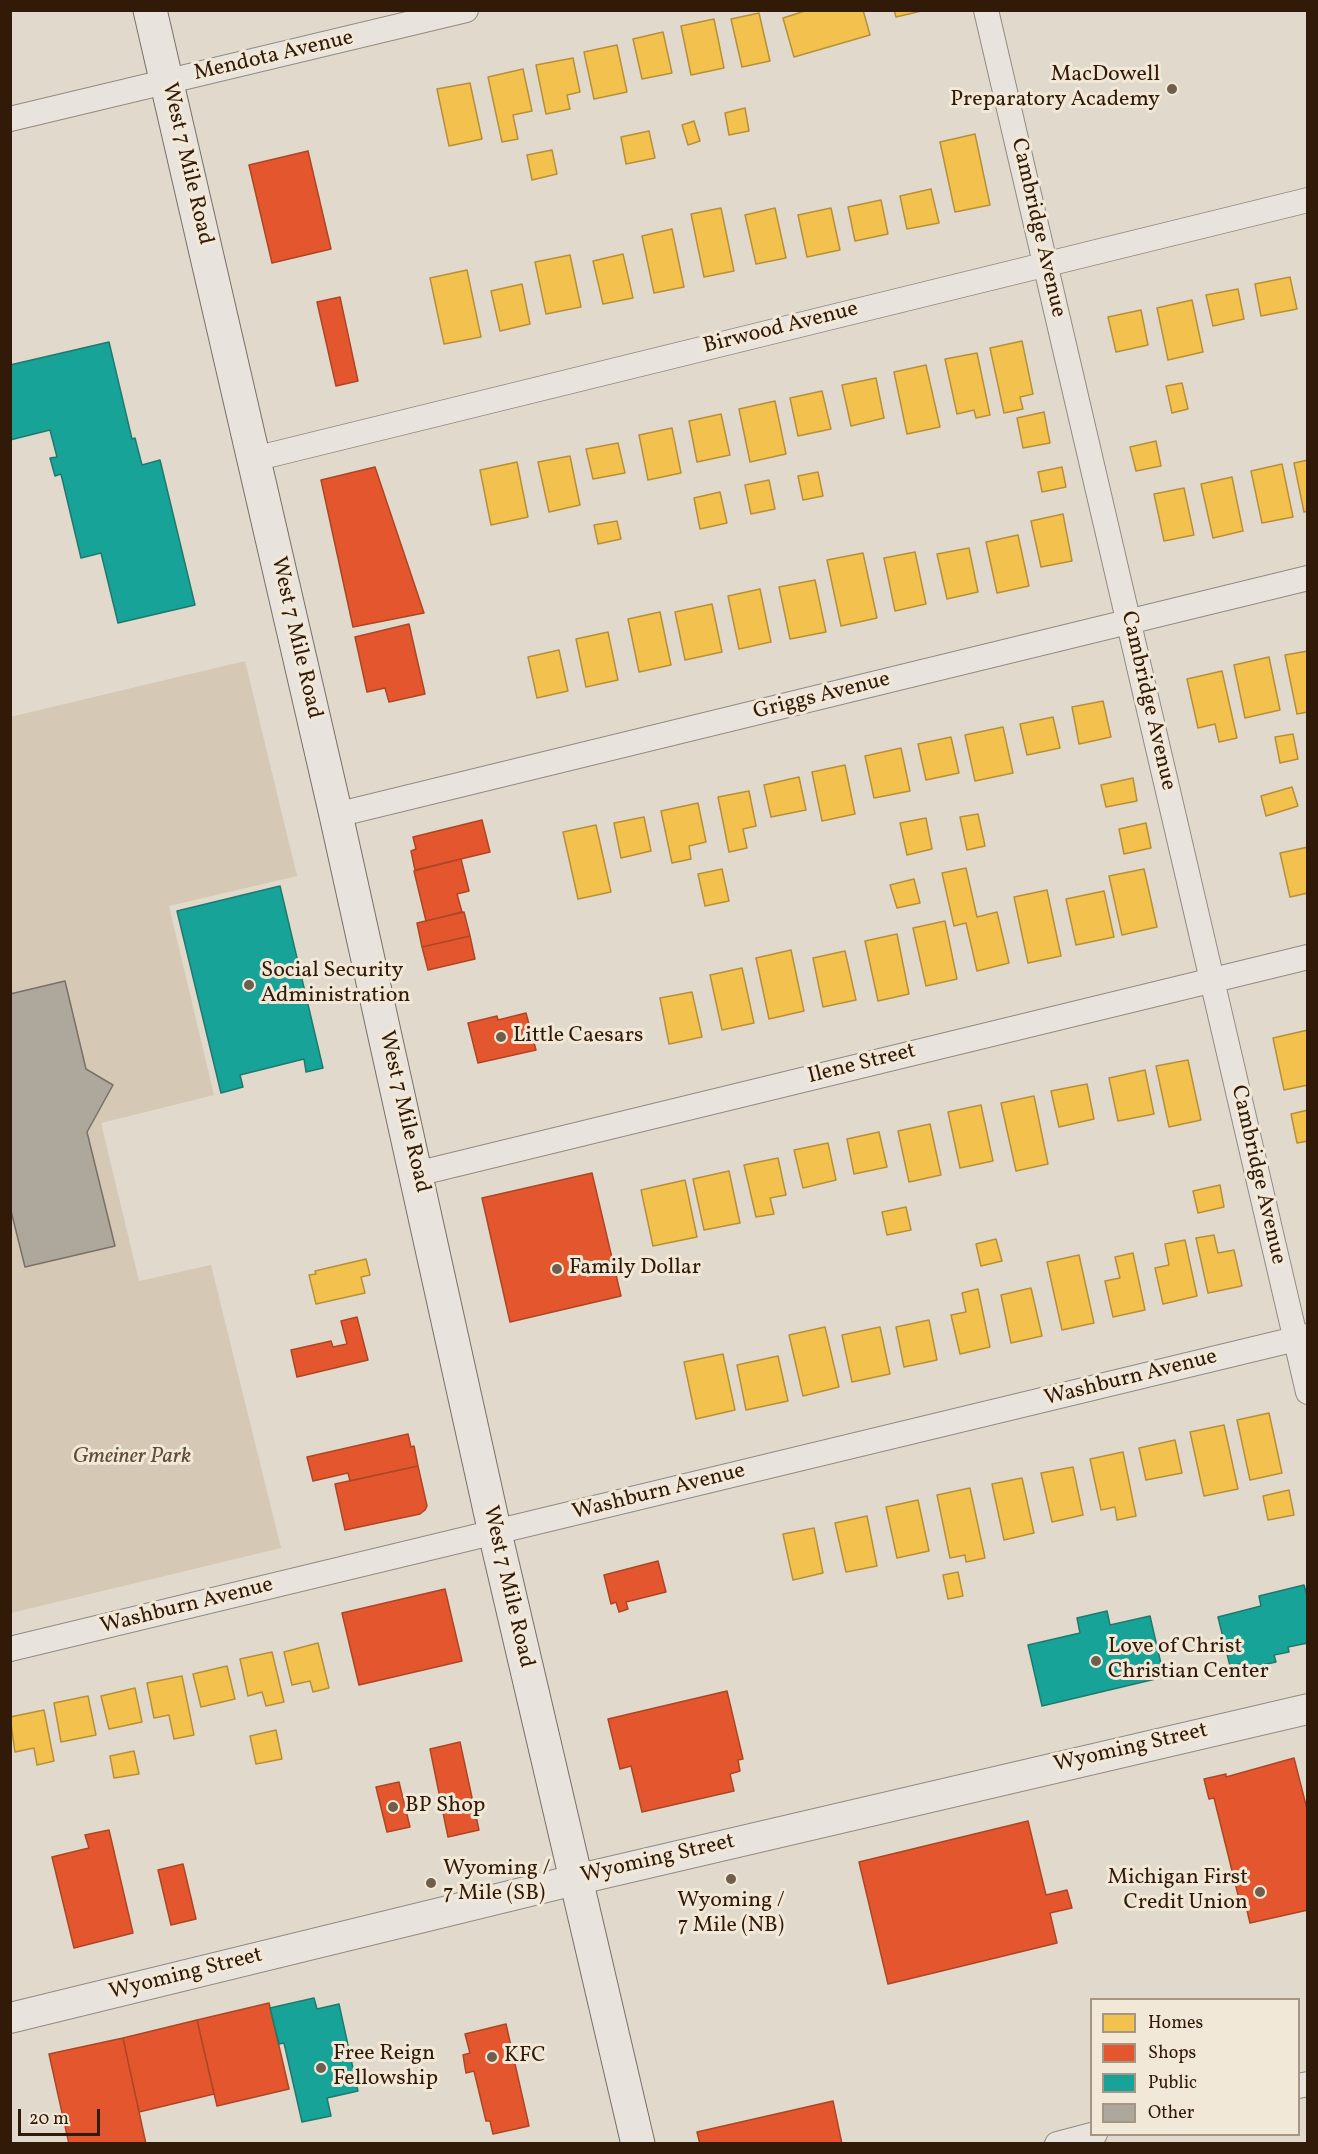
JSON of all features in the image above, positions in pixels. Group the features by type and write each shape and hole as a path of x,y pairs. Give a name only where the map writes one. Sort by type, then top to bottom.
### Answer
{"main road":[{"name":"West 7 Mile Road","path":"150,10 336,815 574,1880 638,2144"}],"street":[{"name":"Mendota Avenue","path":"10,119 466,10"},
{"name":"Cambridge Avenue","path":"987,10 1212,980 1301,1337 1308,1392"},
{"name":"Birwood Avenue","path":"254,459 1308,200"},
{"name":"Griggs Avenue","path":"336,815 1308,578"},
{"name":"Ilene Street","path":"416,1174 1308,957"},
{"name":"Washburn Avenue","path":"10,1649 1301,1337"},
{"name":"Wyoming Street","path":"10,2018 574,1880 1308,1709"},
{"path":"1057,2144 1090,2135"}],"green space":[{"name":"Gmeiner Park","path":"245,661 297,876 169,906 214,1095 101,1123 139,1281 211,1265 281,1548 11,1613 10,717"}],"building: Homes":[{"path":"808,10 863,10 870,35 794,57 783,18"},
{"path":"894,10 926,10 896,17"},
{"path":"759,13 770,61 742,67 731,19"},
{"path":"714,19 724,68 691,75 681,26"},
{"path":"663,32 672,73 642,79 633,39"},
{"path":"617,45 627,92 594,99 584,52"},
{"path":"573,58 580,92 567,95 570,109 546,114 536,65"},
{"path":"523,69 532,111 513,115 518,139 502,142 488,77"},
{"path":"470,83 482,139 449,146 437,89"},
{"path":"745,108 749,131 729,135 725,113"},
{"path":"694,121 700,141 688,145 682,125"},
{"path":"649,131 655,158 626,164 621,137"},
{"path":"975,134 990,205 955,212 940,142"},
{"path":"552,150 557,174 532,180 527,155"},
{"path":"931,189 939,223 907,229 900,196"},
{"path":"881,200 888,234 855,241 848,207"},
{"path":"721,208 734,271 704,277 691,214"},
{"path":"775,208 786,258 756,264 745,215"},
{"path":"831,208 840,250 807,257 798,215"},
{"path":"672,229 684,287 654,293 642,236"},
{"path":"623,254 633,298 603,304 593,261"},
{"path":"570,255 581,307 546,314 535,262"},
{"path":"467,270 481,337 444,344 430,278"},
{"path":"1290,277 1297,309 1261,316 1255,284"},
{"path":"522,284 530,324 500,331 491,291"},
{"path":"1238,289 1244,319 1213,326 1206,295"},
{"path":"1192,300 1203,352 1168,360 1157,308"},
{"path":"1141,310 1148,345 1116,352 1108,317"},
{"path":"1022,341 1033,394 1020,397 1023,409 1004,413 990,348"},
{"path":"977,353 990,415 976,418 974,410 957,414 945,359"},
{"path":"926,365 940,427 907,434 894,372"},
{"path":"876,378 884,418 851,426 842,385"},
{"path":"1182,383 1188,409 1172,413 1166,386"},
{"path":"822,391 831,429 798,436 790,398"},
{"path":"775,401 786,454 750,462 739,409"},
{"path":"1044,412 1050,443 1023,448 1017,418"},
{"path":"721,414 730,455 697,462 689,421"},
{"path":"672,428 681,473 648,480 639,435"},
{"path":"1156,441 1161,466 1136,471 1130,447"},
{"path":"618,443 625,473 593,479 586,449"},
{"path":"570,456 580,505 549,512 538,462"},
{"path":"1308,460 1308,511 1304,512 1294,463"},
{"path":"517,462 528,517 491,525 480,470"},
{"path":"1282,464 1293,517 1262,523 1251,471"},
{"path":"1062,467 1066,487 1042,492 1038,472"},
{"path":"818,472 823,496 803,500 798,476"},
{"path":"1232,477 1243,531 1213,538 1201,484"},
{"path":"769,480 775,509 751,514 745,485"},
{"path":"1184,488 1194,535 1164,541 1154,494"},
{"path":"720,492 727,523 700,529 694,498"},
{"path":"1063,514 1072,561 1041,567 1031,521"},
{"path":"617,521 621,539 598,544 594,525"},
{"path":"1018,535 1029,586 997,593 986,542"},
{"path":"969,548 978,592 947,599 937,554"},
{"path":"915,552 926,604 895,611 884,558"},
{"path":"863,553 877,618 841,626 827,560"},
{"path":"815,580 826,632 790,639 779,587"},
{"path":"760,589 771,642 739,649 728,596"},
{"path":"712,604 722,652 685,660 675,612"},
{"path":"660,612 671,665 639,672 628,619"},
{"path":"608,632 618,680 586,687 576,639"},
{"path":"559,650 568,691 537,698 528,657"},
{"path":"1308,651 1308,712 1297,714 1285,655"},
{"path":"1269,657 1280,710 1245,718 1234,665"},
{"path":"1222,671 1237,738 1219,742 1215,724 1198,728 1187,679"},
{"path":"1103,701 1111,737 1079,744 1072,707"},
{"path":"1053,717 1060,748 1027,755 1020,724"},
{"path":"1003,727 1013,773 975,781 965,735"},
{"path":"1293,734 1298,759 1280,763 1275,737"},
{"path":"951,737 959,773 926,780 918,744"},
{"path":"901,748 910,791 874,798 865,756"},
{"path":"845,765 855,814 822,821 812,772"},
{"path":"799,777 806,810 771,817 764,785"},
{"path":"1133,778 1137,801 1106,807 1101,785"},
{"path":"1292,787 1298,806 1266,816 1261,796"},
{"path":"749,791 756,826 743,829 747,848 729,852 718,797"},
{"path":"698,803 706,842 689,846 691,859 672,863 661,811"},
{"path":"978,814 985,846 967,850 960,817"},
{"path":"644,817 651,851 621,858 614,823"},
{"path":"926,818 932,849 907,855 900,823"},
{"path":"1146,823 1151,848 1124,854 1119,829"},
{"path":"596,825 611,892 578,899 563,832"},
{"path":"1308,847 1308,893 1290,897 1280,853"},
{"path":"966,868 977,917 997,912 1009,963 977,971 966,923 954,926 942,873"},
{"path":"722,869 729,901 705,906 698,874"},
{"path":"1144,869 1157,927 1122,935 1109,876"},
{"path":"914,879 920,903 897,908 890,885"},
{"path":"1047,890 1061,956 1028,963 1014,897"},
{"path":"1104,891 1114,937 1076,945 1066,899"},
{"path":"945,921 957,979 926,986 913,928"},
{"path":"897,934 909,994 878,1001 865,941"},
{"path":"791,950 804,1011 769,1019 756,958"},
{"path":"845,951 856,1000 823,1007 813,958"},
{"path":"742,968 754,1023 722,1030 710,975"},
{"path":"692,992 702,1037 669,1044 660,998"},
{"path":"1308,1030 1308,1085 1284,1090 1273,1038"},
{"path":"1188,1060 1201,1120 1169,1127 1156,1066"},
{"path":"1145,1070 1154,1114 1118,1121 1109,1078"},
{"path":"1087,1084 1094,1119 1059,1127 1051,1091"},
{"path":"1034,1096 1048,1164 1016,1171 1001,1103"},
{"path":"981,1105 993,1161 960,1168 948,1112"},
{"path":"1308,1110 1308,1141 1297,1143 1291,1114"},
{"path":"930,1124 941,1175 909,1182 898,1131"},
{"path":"879,1132 887,1167 854,1174 847,1139"},
{"path":"828,1143 836,1180 803,1188 794,1150"},
{"path":"778,1158 786,1195 770,1198 774,1214 756,1217 744,1165"},
{"path":"729,1171 740,1223 704,1230 693,1179"},
{"path":"685,1180 697,1237 653,1246 641,1190"},
{"path":"1220,1185 1224,1207 1198,1213 1193,1191"},
{"path":"906,1207 911,1230 887,1235 882,1212"},
{"path":"1214,1235 1218,1253 1234,1250 1242,1286 1208,1293 1196,1238"},
{"path":"996,1239 1002,1261 981,1266 976,1244"},
{"path":"1185,1240 1197,1296 1163,1304 1155,1268 1169,1265 1165,1244"},
{"path":"1133,1253 1145,1310 1113,1317 1105,1281 1120,1278 1115,1257"},
{"path":"1079,1255 1094,1323 1062,1330 1047,1262"},
{"path":"366,1259 370,1275 361,1277 365,1293 316,1304 309,1275 316,1274 315,1271"},
{"path":"1031,1288 1042,1336 1011,1343 1001,1295"},
{"path":"978,1289 990,1347 960,1354 951,1315 966,1312 962,1293"},
{"path":"929,1320 937,1360 904,1367 896,1327"},
{"path":"825,1327 839,1387 803,1396 789,1335"},
{"path":"880,1327 890,1374 852,1382 842,1335"},
{"path":"723,1354 735,1410 696,1419 684,1362"},
{"path":"778,1356 788,1401 746,1410 737,1365"},
{"path":"1269,1413 1282,1473 1250,1480 1237,1420"},
{"path":"1224,1425 1238,1489 1204,1496 1190,1432"},
{"path":"1175,1440 1182,1473 1146,1480 1139,1448"},
{"path":"1123,1452 1136,1516 1117,1520 1115,1507 1101,1510 1090,1459"},
{"path":"1073,1467 1083,1515 1052,1522 1041,1473"},
{"path":"1022,1478 1034,1533 1004,1540 992,1484"},
{"path":"970,1488 985,1558 966,1562 965,1555 950,1558 937,1495"},
{"path":"1289,1490 1294,1515 1268,1520 1263,1496"},
{"path":"918,1500 929,1551 897,1558 886,1507"},
{"path":"867,1516 877,1566 846,1572 835,1523"},
{"path":"814,1528 823,1573 793,1580 783,1534"},
{"path":"958,1572 963,1596 948,1599 943,1575"},
{"path":"318,1643 329,1688 313,1692 310,1681 292,1685 284,1652"},
{"path":"272,1652 284,1702 266,1706 262,1692 248,1696 240,1659"},
{"path":"227,1666 235,1699 201,1707 193,1674"},
{"path":"182,1676 194,1735 174,1739 169,1715 154,1718 147,1683"},
{"path":"135,1688 142,1722 109,1729 101,1696"},
{"path":"88,1696 96,1735 61,1742 54,1703"},
{"path":"44,1710 54,1761 37,1765 34,1748 15,1752 10,1717"},
{"path":"276,1730 282,1759 256,1764 250,1736"},
{"path":"134,1751 139,1774 114,1778 110,1756"}],"building: Shops":[{"path":"308,151 331,249 272,263 249,165"},
{"path":"340,297 358,381 336,386 317,302"},
{"path":"375,467 424,613 353,627 321,480"},
{"path":"409,624 425,694 389,702 385,688 367,692 355,637"},
{"path":"482,820 490,852 415,870 411,851 416,849 413,837"},
{"path":"461,859 469,891 457,894 462,912 426,921 414,871"},
{"path":"464,912 470,936 422,947 417,923"},
{"path":"470,936 475,959 428,970 422,947"},
{"path":"526,1013 536,1050 478,1063 468,1023 497,1016 498,1020"},
{"path":"592,1173 621,1296 510,1322 482,1198"},
{"path":"357,1317 368,1360 297,1377 291,1350 331,1341 333,1347 347,1344 341,1321"},
{"path":"408,1434 411,1447 414,1446 418,1466 350,1481 348,1473 313,1481 307,1457"},
{"path":"418,1466 427,1506 425,1510 420,1514 345,1530 335,1484"},
{"path":"658,1561 666,1592 626,1602 628,1609 619,1612 616,1602 611,1604 604,1575"},
{"path":"445,1589 462,1661 359,1685 342,1613"},
{"path":"727,1691 743,1759 738,1760 740,1771 730,1774 734,1791 642,1812 631,1766 620,1769 608,1719"},
{"path":"460,1742 479,1830 448,1837 430,1749"},
{"path":"1294,1758 1308,1813 1308,1910 1250,1923 1245,1902 1240,1903 1214,1798 1209,1799 1204,1779 1226,1774 1226,1777"},
{"path":"399,1782 410,1827 387,1832 376,1787"},
{"path":"1028,1821 1046,1895 1067,1890 1072,1908 1050,1913 1057,1943 888,1984 859,1862"},
{"path":"109,1830 133,1933 74,1948 52,1857 89,1848 85,1835"},
{"path":"183,1864 196,1919 171,1925 158,1870"},
{"path":"269,2003 289,2089 217,2106 197,2020"},
{"path":"197,2020 214,2094 139,2112 123,2038"},
{"path":"506,2024 529,2126 493,2134 490,2121 486,2121 474,2071 466,2073 463,2055 470,2053 465,2034"},
{"path":"123,2038 146,2144 69,2144 49,2054"},
{"path":"833,2101 842,2144 700,2144 697,2132"}],"building: Public":[{"path":"109,342 132,439 135,438 142,465 160,460 195,605 118,623 101,553 81,558 61,474 55,476 50,458 57,457 50,430 10,440 10,365"},
{"name":"Social Security Administration","path":"280,886 323,1068 306,1072 304,1059 240,1075 243,1087 221,1093 177,911"},
{"path":"1304,1585 1308,1599 1308,1643 1288,1647 1289,1652 1274,1655 1276,1662 1245,1669 1243,1663 1230,1666 1218,1617 1261,1606 1259,1596"},
{"name":"Love of Christ Christian Center","path":"1107,1611 1110,1625 1150,1616 1164,1677 1042,1706 1028,1645 1080,1633 1077,1618"},
{"name":"Free Reign Fellowship","path":"314,1998 317,2009 339,2004 358,2091 327,2098 331,2116 302,2122 284,2043 279,2044 270,2008"}],"building: Other":[{"path":"65,981 86,1069 113,1085 87,1132 115,1246 25,1267 10,1207 10,994"}],"place":[{"name":"MacDowell Preparatory Academy","path":"1172,89"},
{"name":"Social Security Administration","path":"249,985"},
{"name":"Little Caesars","path":"501,1037"},
{"name":"Family Dollar","path":"557,1269"},
{"name":"Love of Christ Christian Center","path":"1096,1661"},
{"name":"BP Shop","path":"393,1807"},
{"name":"Wyoming / 7 Mile (NB)","path":"731,1879"},
{"name":"Wyoming / 7 Mile (SB)","path":"431,1883"},
{"name":"Michigan First Credit Union","path":"1260,1892"},
{"name":"KFC","path":"492,2057"},
{"name":"Free Reign Fellowship","path":"321,2068"}]}
